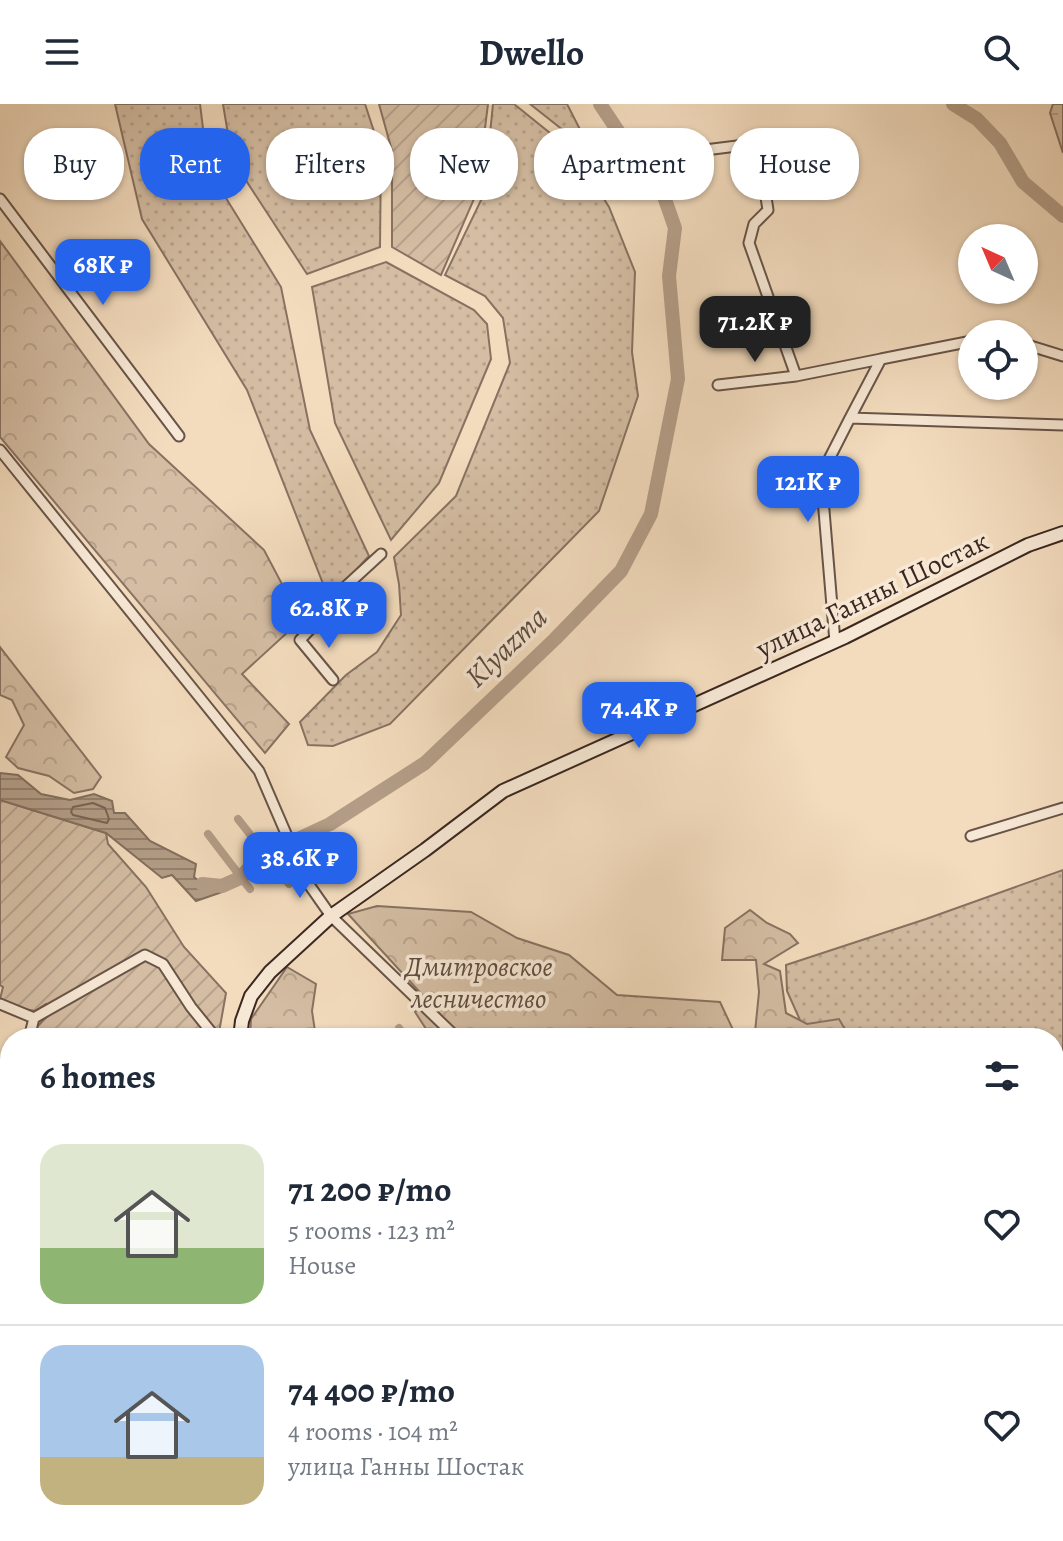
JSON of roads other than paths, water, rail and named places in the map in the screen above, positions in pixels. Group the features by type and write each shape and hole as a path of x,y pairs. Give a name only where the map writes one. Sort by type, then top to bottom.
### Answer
{"main road":[{"name":"улица Ганны Шостак","path":"241,1028 251,996 270,972 331,916 503,791 835,642 1028,545 1063,533"}],"street":[{"path":"714,149 753,144 759,153 768,210 754,224 749,243 796,376"},
{"path":"0,199 179,436"},
{"path":"718,385 796,376 958,344"},
{"path":"1038,348 1063,356"},
{"path":"835,642 821,475 881,359"},
{"path":"850,418 1063,425"},
{"path":"0,450 263,776 300,866 331,916 447,1028"},
{"path":"308,621 381,554"},
{"path":"320,619 300,640 333,680"},
{"path":"971,836 1063,808"},
{"path":"32,1028 34,1018 145,955 163,964 208,1028"},
{"path":"0,1004 34,1018"}],"water":[{"path":"0,773 18,775 41,794 70,800 94,794 112,801 114,813 125,813 150,841 196,864 194,877 199,881 221,881 222,892 196,901 172,875 162,878 106,833 0,800"}],"waterway":[{"name":"Klyazma","path":"202,884 222,886 240,878 259,857 330,824 425,763 621,571 651,514 678,379 669,276 675,228 660,185 600,104"},
{"name":"Klyazma","path":"953,104 977,119 1000,143 1023,182 1063,216"},
{"name":"Klyazma","path":"238,819 289,884"},
{"path":"208,834 250,889"}],"park label":[{"name":"Дмитровское лесничество","path":"479,982"}]}
